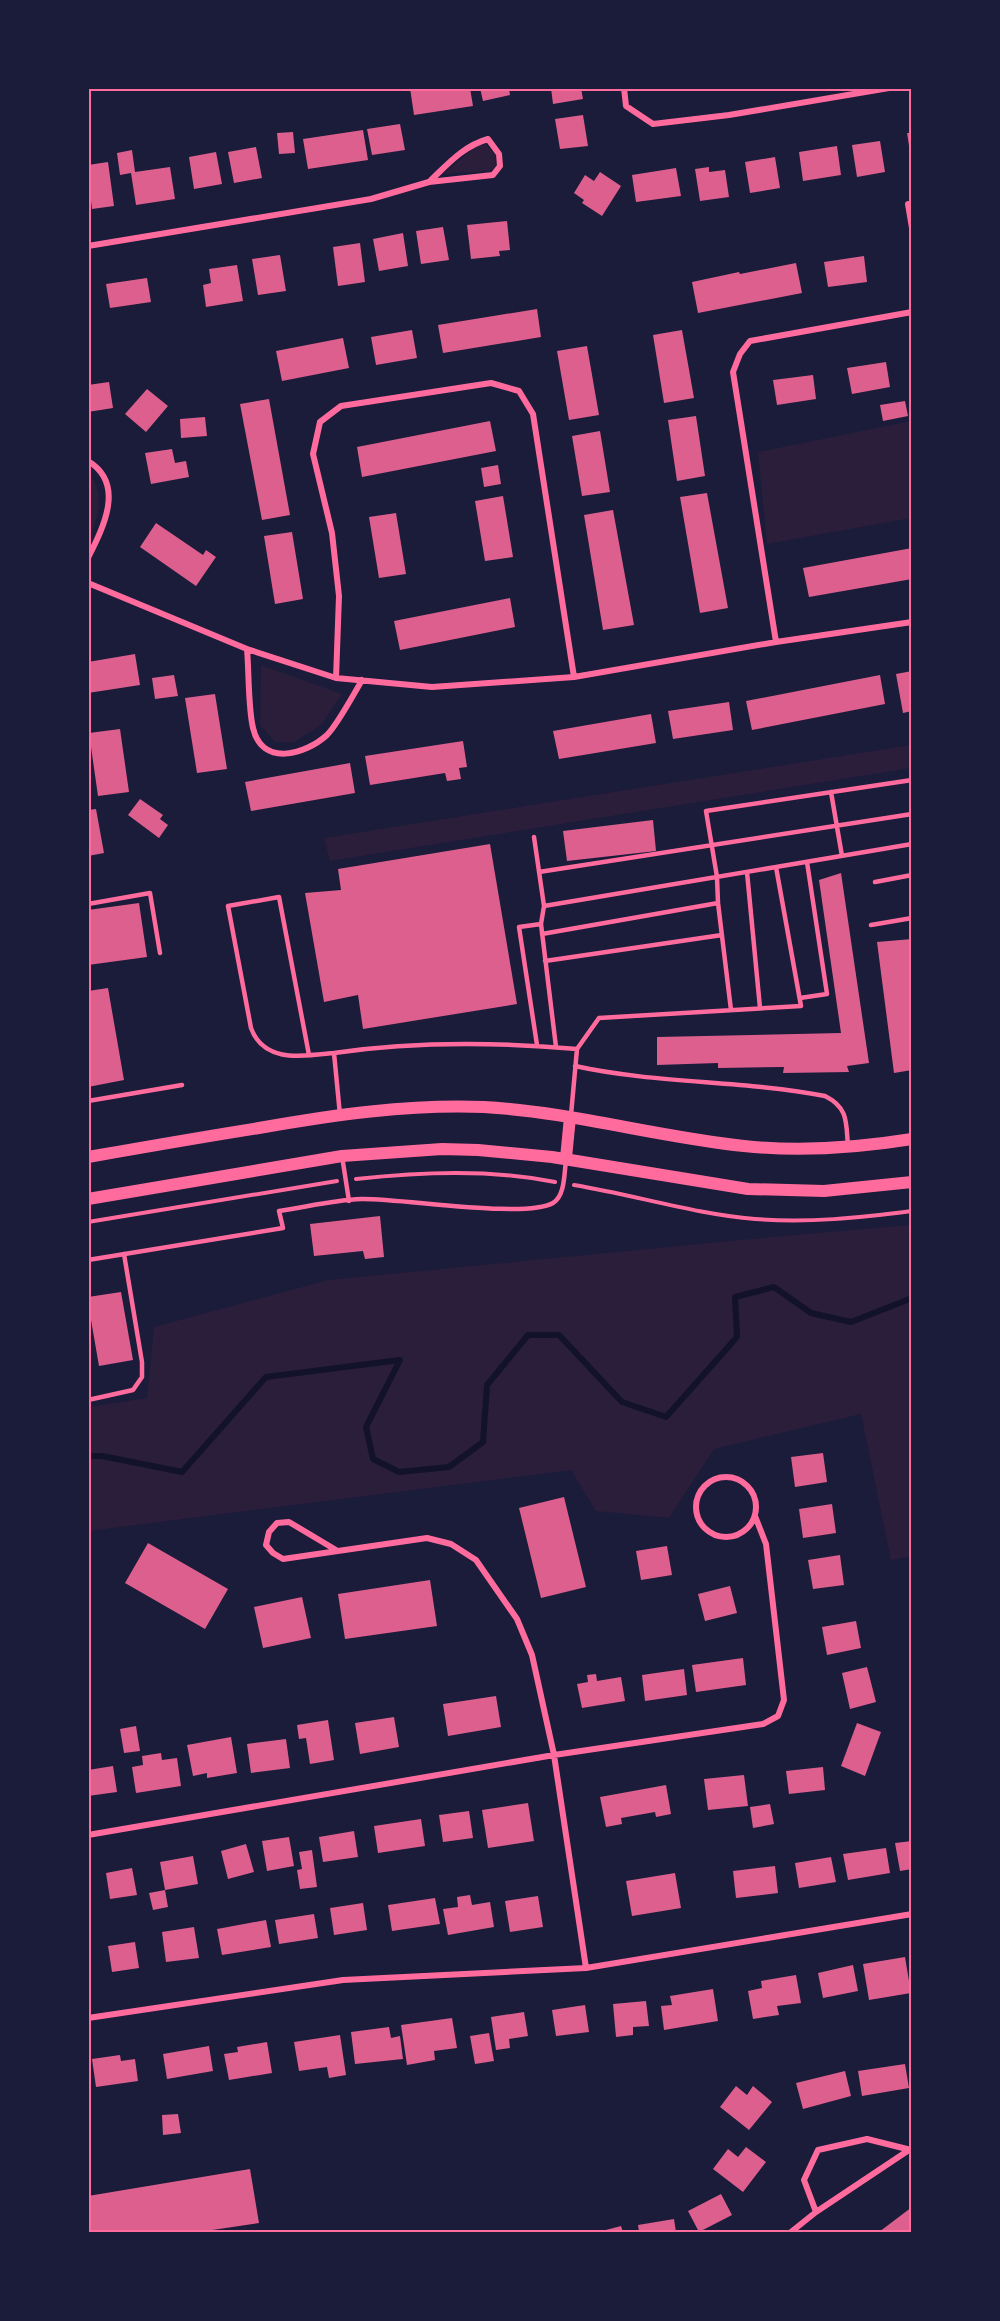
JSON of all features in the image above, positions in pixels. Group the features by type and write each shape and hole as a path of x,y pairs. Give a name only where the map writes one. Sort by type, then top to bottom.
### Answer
{"main road":[{"path":"88,1156 340,1115 396,1109 463,1107 570,1117 745,1146 810,1149 912,1139"},
{"path":"566,1158 570,1117"},
{"path":"88,1198 342,1156 391,1151 451,1149 566,1158 748,1189 824,1191 912,1182"}],"street":[{"path":"624,88 626,106 653,124 729,115 889,88"},
{"path":"88,246 371,199 429,182 493,175 500,166 499,154 488,139 473,143 429,182"},
{"path":"908,204 912,228"},
{"path":"776,642 733,372 740,354 750,341 912,312"},
{"path":"336,678 339,596 332,533 313,454 320,422 341,406 491,384 519,391 533,414 574,677"},
{"path":"88,461 95,465 105,477 109,493 105,522 88,558"},
{"path":"88,583 248,649 336,678 432,687 574,677 776,642 912,622"},
{"path":"248,649 253,729 262,746 276,754 299,753 328,735 363,680"},
{"path":"88,1835 554,1755 763,1724 778,1716 784,1700 766,1544 755,1516 754,1496 749,1487 740,1480 720,1477 710,1481 698,1497 696,1507 699,1518 712,1533 733,1536 750,1525 755,1516"},
{"path":"336,1550 290,1522 277,1522 269,1532 266,1545 273,1553 284,1559 427,1538 451,1544 476,1560 517,1619 531,1655 554,1755 586,1968"},
{"path":"88,2018 343,1980 586,1968 912,1914"},
{"path":"816,2212 804,2180 818,2150 867,2139 909,2148"},
{"path":"791,2232 909,2148"}],"lane":[{"path":"731,1010 717,877 706,810 912,780"},
{"path":"831,792 842,856"},
{"path":"539,872 912,814"},
{"path":"534,837 544,906 541,924 556,1047"},
{"path":"544,906 912,844"},
{"path":"800,998 827,994 807,862"},
{"path":"570,1117 577,1049 598,1018 801,1006 776,867"},
{"path":"747,872 760,1008"},
{"path":"875,882 912,875"},
{"path":"88,904 150,893 160,953"},
{"path":"309,1055 279,897 228,906 253,1033 261,1044 276,1053 291,1056 309,1055 422,1043 537,1045 577,1049"},
{"path":"542,934 718,903"},
{"path":"871,925 912,918"},
{"path":"537,1045 519,927 541,924"},
{"path":"545,961 722,935"},
{"path":"334,1053 340,1115"},
{"path":"575,1066 617,1075 704,1081 825,1096 834,1101 845,1115 848,1147"},
{"path":"88,1101 182,1085"},
{"path":"342,1156 349,1201"},
{"path":"88,1260 282,1228 279,1211 349,1201 372,1199 507,1209 548,1205 558,1199 561,1192 566,1158"},
{"path":"88,1400 134,1390 142,1377 142,1362 124,1254"}],"path":[{"path":"359,1179 408,1174 455,1174 546,1180"},
{"path":"599,1190 601,1180"},
{"path":"88,1222 332,1182"},
{"path":"580,1186 688,1209 753,1219 824,1220 912,1211"}],"shaded area":[{"path":"486,144 495,155 496,166 490,171 443,174 475,147"},
{"path":"911,421 911,518 767,544 758,452"},
{"path":"89,475 97,489 99,505 89,537"},
{"path":"261,665 342,694 321,725 294,742 275,742 260,725"},
{"path":"911,745 911,768 330,861 324,838"},
{"path":"911,1225 911,1556 891,1560 861,1414 714,1449 669,1518 596,1511 571,1470 89,1531 89,1407 147,1398 154,1327 328,1280"}],"building":[{"path":"410,88 470,88 473,106 414,115"},
{"path":"480,88 509,88 510,95 483,101"},
{"path":"551,88 581,88 583,99 553,104"},
{"path":"583,115 588,146 560,149 555,119"},
{"path":"400,124 405,150 372,155 367,129"},
{"path":"363,130 368,160 308,169 303,139"},
{"path":"293,132 295,153 279,154 277,133"},
{"path":"907,133 912,133 912,152 910,152"},
{"path":"880,141 885,172 857,177 852,145"},
{"path":"837,146 841,175 803,181 799,152"},
{"path":"256,147 262,178 234,183 228,152"},
{"path":"132,150 135,172 170,167 175,199 136,205 131,173 120,175 117,153"},
{"path":"216,152 222,184 194,189 189,157"},
{"path":"775,157 780,188 750,193 745,162"},
{"path":"108,162 114,206 92,209 91,201 88,202 88,165"},
{"path":"709,167 709,172 725,170 729,197 700,201 695,169"},
{"path":"676,168 681,196 636,202 632,175"},
{"path":"600,172 621,186 602,216 582,203 584,200 574,193 585,175 594,181"},
{"path":"507,221 510,250 499,251 500,256 471,259 467,225"},
{"path":"443,227 449,260 421,264 416,231"},
{"path":"403,233 408,266 379,271 373,239"},
{"path":"360,243 365,282 338,286 333,247"},
{"path":"280,255 286,291 258,295 252,259"},
{"path":"864,256 867,282 828,287 824,262"},
{"path":"796,263 802,293 698,313 692,282"},
{"path":"237,265 243,301 206,307 203,285 211,283 209,269"},
{"path":"147,278 151,302 110,308 106,284"},
{"path":"537,309 541,337 443,353 438,325"},
{"path":"412,330 417,358 376,365 371,337"},
{"path":"682,330 694,398 664,403 653,335"},
{"path":"343,338 349,368 282,381 276,351"},
{"path":"587,346 599,415 569,420 557,351"},
{"path":"886,362 890,387 852,394 847,368"},
{"path":"813,375 816,399 777,405 773,380"},
{"path":"109,382 113,408 88,412 88,385"},
{"path":"147,389 168,406 146,432 125,414"},
{"path":"269,399 290,515 262,520 240,404"},
{"path":"905,401 908,416 883,421 880,405"},
{"path":"696,416 705,476 677,481 668,420"},
{"path":"205,417 207,436 181,438 180,419"},
{"path":"490,421 496,451 362,477 357,447"},
{"path":"600,431 610,492 582,496 572,436"},
{"path":"172,449 175,463 186,461 189,477 151,484 145,453"},
{"path":"498,465 501,484 484,487 481,468"},
{"path":"707,493 728,608 700,613 680,497"},
{"path":"503,496 513,557 485,561 475,501"},
{"path":"613,510 634,625 603,630 584,515"},
{"path":"396,513 406,574 379,578 369,517"},
{"path":"156,523 203,555 206,550 216,557 196,586 140,547"},
{"path":"292,532 303,599 275,604 264,536"},
{"path":"912,548 912,579 809,597 803,568"},
{"path":"510,598 515,627 400,650 394,621"},
{"path":"135,654 140,685 88,693 88,662"},
{"path":"912,671 912,711 903,713 896,674"},
{"path":"174,675 178,696 155,699 152,678"},
{"path":"880,675 885,704 752,730 746,701"},
{"path":"215,694 227,769 197,773 185,698"},
{"path":"729,702 733,730 673,739 668,711"},
{"path":"651,714 656,743 559,759 553,731"},
{"path":"120,729 129,792 98,796 89,733"},
{"path":"463,741 467,767 459,768 461,779 447,781 445,773 370,785 365,756"},
{"path":"350,763 355,793 251,811 245,782"},
{"path":"140,799 163,815 160,819 168,825 159,838 128,815"},
{"path":"96,809 104,853 88,856 88,810"},
{"path":"653,820 656,851 567,861 563,831"},
{"path":"490,844 517,1004 363,1029 358,995 324,1002 305,893 341,890 338,869"},
{"path":"841,873 869,1063 847,1066 849,1072 783,1073 784,1067 718,1068 718,1063 657,1065 657,1037 841,1033 819,880"},
{"path":"139,903 147,957 88,965 88,910"},
{"path":"912,939 912,1070 894,1073 877,942"},
{"path":"108,988 124,1080 88,1087 88,991"},
{"path":"380,1216 384,1257 365,1259 363,1251 314,1256 310,1224"},
{"path":"121,1292 133,1360 99,1366 91,1320 88,1321 88,1297"},
{"path":"823,1453 827,1482 795,1487 791,1457"},
{"path":"564,1497 586,1587 541,1598 519,1508"},
{"path":"832,1504 836,1533 803,1538 799,1509"},
{"path":"148,1543 228,1589 205,1629 125,1583"},
{"path":"667,1546 672,1575 641,1580 636,1551"},
{"path":"840,1555 844,1585 813,1589 808,1560"},
{"path":"430,1580 437,1626 345,1639 338,1594"},
{"path":"730,1586 737,1613 705,1621 698,1594"},
{"path":"302,1597 311,1638 263,1648 254,1607"},
{"path":"856,1621 861,1648 827,1655 822,1627"},
{"path":"743,1658 746,1685 696,1692 692,1665"},
{"path":"867,1667 876,1702 850,1709 842,1673"},
{"path":"684,1669 687,1695 645,1701 642,1675"},
{"path":"596,1674 597,1681 621,1677 625,1701 582,1708 577,1684 588,1682 587,1675"},
{"path":"496,1696 501,1727 448,1736 443,1704"},
{"path":"394,1717 399,1747 360,1754 355,1723"},
{"path":"328,1720 334,1760 310,1764 306,1738 299,1739 297,1725"},
{"path":"857,1723 881,1732 865,1776 841,1766"},
{"path":"136,1726 140,1751 124,1753 120,1729"},
{"path":"231,1737 237,1773 207,1778 207,1773 193,1776 187,1745"},
{"path":"286,1739 290,1768 251,1773 247,1744"},
{"path":"161,1753 162,1760 177,1758 181,1786 136,1793 132,1767 143,1765 142,1756"},
{"path":"113,1766 117,1792 88,1796 88,1770"},
{"path":"823,1767 825,1790 789,1794 786,1771"},
{"path":"744,1775 748,1806 708,1810 704,1779"},
{"path":"666,1785 671,1814 656,1817 655,1812 621,1818 622,1824 606,1827 600,1797"},
{"path":"528,1803 534,1841 488,1848 482,1810"},
{"path":"770,1804 774,1824 753,1828 750,1807"},
{"path":"469,1811 473,1838 443,1842 439,1815"},
{"path":"421,1819 425,1846 378,1853 374,1826"},
{"path":"354,1831 358,1857 323,1862 319,1837"},
{"path":"289,1837 294,1866 267,1871 262,1841"},
{"path":"912,1841 912,1869 900,1871 895,1843"},
{"path":"246,1844 254,1872 228,1879 221,1851"},
{"path":"886,1848 890,1873 848,1880 843,1854"},
{"path":"312,1850 317,1887 300,1889 297,1870 302,1869 299,1852"},
{"path":"193,1856 198,1884 165,1890 160,1862"},
{"path":"831,1857 836,1882 799,1888 795,1863"},
{"path":"775,1866 778,1893 736,1898 733,1871"},
{"path":"132,1868 137,1895 110,1899 106,1873"},
{"path":"675,1873 681,1908 632,1916 626,1881"},
{"path":"165,1890 168,1907 153,1910 149,1893"},
{"path":"470,1895 472,1905 490,1902 494,1927 448,1935 443,1909 458,1907 457,1897"},
{"path":"538,1896 543,1927 510,1932 505,1901"},
{"path":"435,1898 440,1924 392,1931 388,1905"},
{"path":"363,1903 367,1930 334,1935 330,1908"},
{"path":"314,1914 318,1938 279,1944 275,1920"},
{"path":"266,1920 271,1947 222,1955 217,1929"},
{"path":"194,1927 199,1958 166,1962 162,1932"},
{"path":"135,1942 139,1968 112,1972 108,1946"},
{"path":"905,1957 911,1993 869,2000 863,1964"},
{"path":"853,1965 858,1991 823,1998 818,1973"},
{"path":"796,1975 801,2003 777,2006 779,2015 753,2019 748,1991 762,1988 761,1981"},
{"path":"713,1989 718,2021 664,2030 661,2006 672,2005 670,1996"},
{"path":"646,2001 649,2026 633,2027 633,2035 616,2037 613,2004"},
{"path":"585,2005 589,2032 556,2036 552,2010"},
{"path":"524,2012 528,2036 509,2039 510,2048 496,2050 491,2017"},
{"path":"452,2018 457,2048 434,2051 435,2060 407,2065 401,2025"},
{"path":"389,2027 391,2038 400,2036 403,2059 355,2064 351,2032"},
{"path":"489,2033 494,2061 475,2064 470,2036"},
{"path":"340,2035 346,2075 329,2078 327,2067 299,2071 294,2042"},
{"path":"267,2042 272,2073 229,2080 224,2054 238,2052 237,2047"},
{"path":"209,2046 213,2071 167,2079 163,2054"},
{"path":"120,2055 121,2061 135,2059 138,2081 96,2087 92,2059"},
{"path":"905,2064 909,2088 862,2096 858,2071"},
{"path":"845,2071 851,2096 803,2109 796,2083"},
{"path":"736,2086 747,2095 753,2086 772,2102 749,2130 720,2107"},
{"path":"178,2114 181,2133 163,2135 162,2115"},
{"path":"746,2147 766,2162 743,2192 713,2169 728,2149 738,2157"},
{"path":"250,2169 259,2223 199,2232 88,2232 88,2196"},
{"path":"721,2194 732,2215 699,2232 688,2211"},
{"path":"912,2207 912,2232 879,2232"},
{"path":"674,2219 676,2232 639,2232 638,2225"},
{"path":"621,2226 623,2232 598,2232"}],"waterway":[{"path":"88,1456 102,1456 182,1472 266,1377 400,1360 366,1427 373,1459 399,1472 449,1467 483,1442 487,1385 528,1335 559,1335 622,1402 666,1417 737,1337 735,1297 774,1287 811,1313 851,1322 912,1298"}]}
